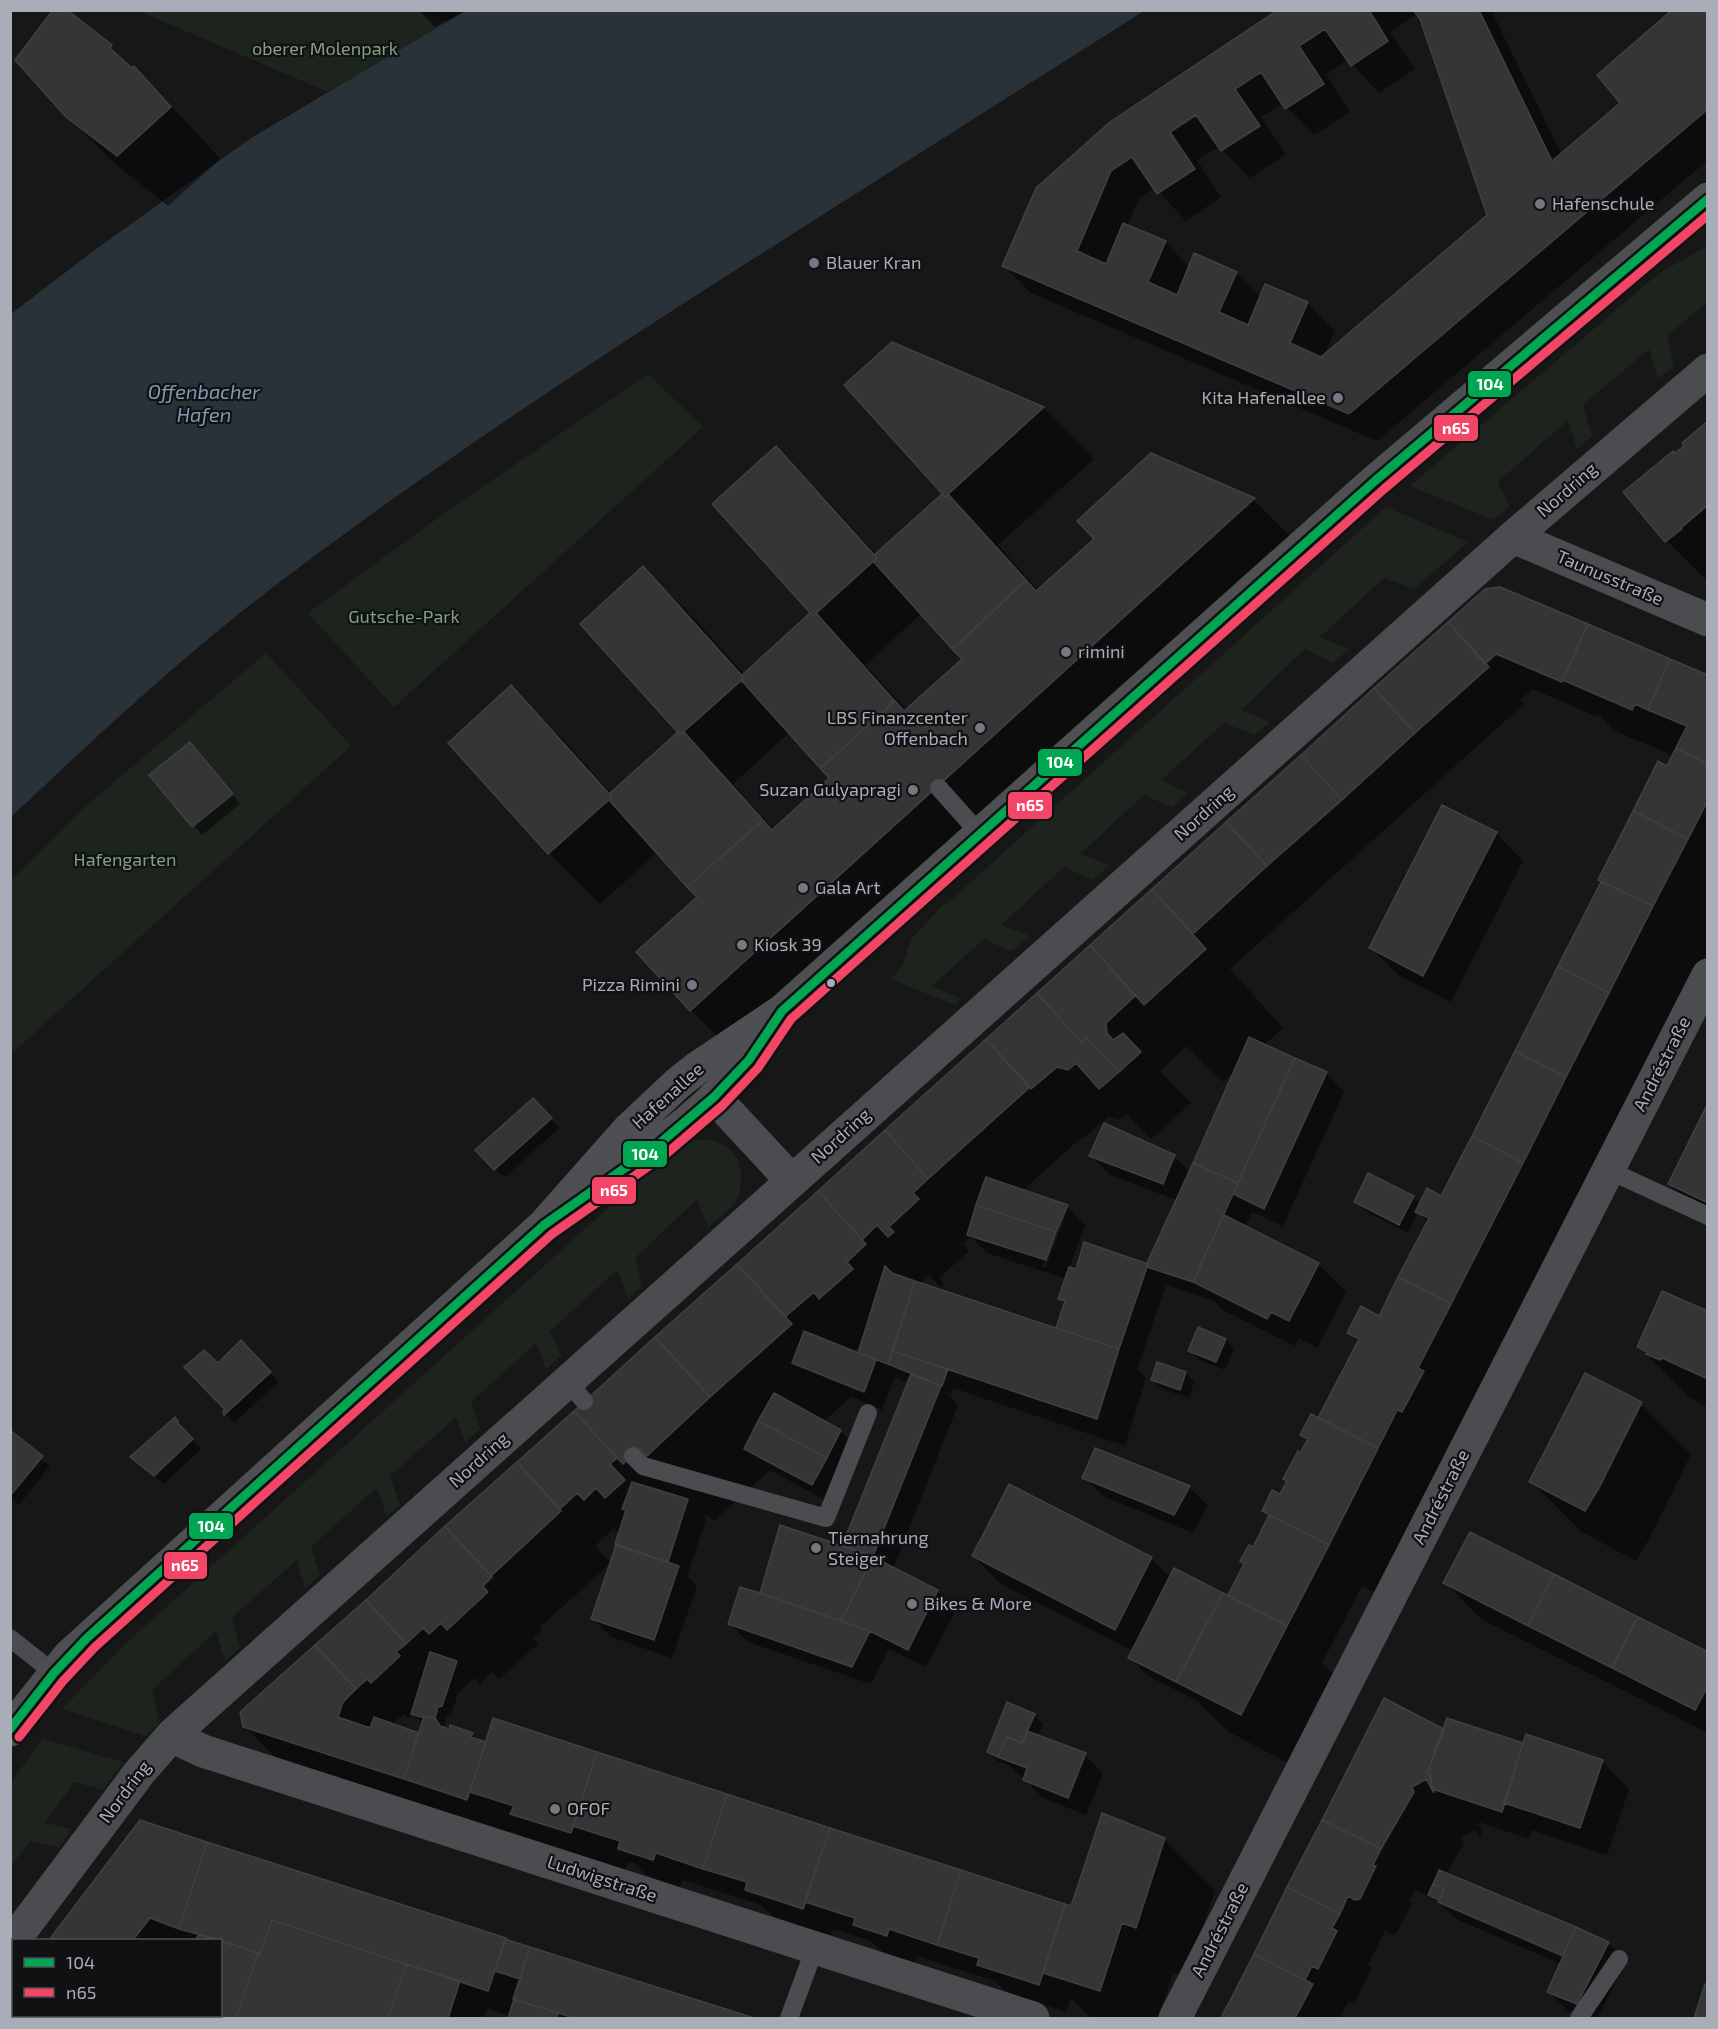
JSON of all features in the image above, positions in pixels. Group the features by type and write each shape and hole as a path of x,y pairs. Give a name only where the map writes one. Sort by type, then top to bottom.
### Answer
{"main road":[{"name":"Hafenallee","path":"10,1730 54,1673 87,1638 544,1225 629,1130 678,1083 782,1011 1376,480 1707,199"},
{"name":"Hafenallee","path":"544,1225 659,1144 714,1097 749,1060 782,1011"}],"street":[{"name":"Nordring","path":"15,1939 139,1773 173,1734 576,1391 792,1181 1513,537 1707,370"},
{"name":"Taunusstraße","path":"1513,537 1707,620"},
{"name":"Andréstraße","path":"1175,2019 1707,975"},
{"path":"714,1097 792,1181"},
{"name":"Ludwigstraße","path":"173,1734 203,1751 1033,2019"}],"lane":[{"path":"939,788 980,834"},
{"path":"1608,1170 1707,1216"},
{"path":"633,1456 643,1466 826,1518 868,1413"},
{"path":"10,1638 54,1673"},
{"path":"789,2019 815,1948"},
{"path":"1579,2019 1618,1959"}],"green space":[{"name":"oberer Molenpark","path":"416,10 448,21 328,92 139,11"},
{"path":"1707,246 1707,302 1667,336 1674,366 1658,379 1649,349 1583,405 1592,436 1577,449 1568,420 1498,482 1510,506 1494,520 1410,486 1658,274"},
{"name":"Gutsche-Park","path":"648,374 703,427 394,707 308,613 450,509"},
{"path":"1386,507 1468,542 1414,589 1384,578 1320,637 1349,649 1333,663 1305,649 1241,710 1270,722 1255,735 1224,723 1161,780 1188,793 1172,807 1144,795 1080,854 1109,865 1093,880 1064,867 1001,925 1030,936 1011,951 984,939 932,986 961,999 955,1005 891,979 902,966 912,938 943,905"},
{"name":"Hafengarten","path":"266,653 351,746 11,1054 11,880 80,811"},
{"path":"707,1139 722,1144 732,1152 739,1163 740,1190 730,1208 708,1228 697,1199 635,1258 642,1286 628,1298 617,1270 550,1331 561,1356 546,1369 536,1343 471,1402 480,1429 465,1443 456,1417 390,1476 400,1505 387,1516 376,1488 311,1547 320,1575 305,1589 297,1560 232,1617 240,1648 225,1661 216,1631 152,1690 160,1722 146,1736 62,1709 123,1646 669,1153 695,1140"},
{"path":"43,1739 123,1762 103,1790 74,1782 45,1823 72,1829 59,1848 30,1841 11,1866 11,1782"}],"water":[{"name":"Offenbacher Hafen","path":"465,11 1144,11 652,324 394,498 268,591 202,644 105,729 11,817 11,314 92,252 251,138"}],"building":[{"path":"53,10 67,10 112,45 110,48 132,68 134,66 171,107 117,156 66,117 15,60"},
{"name":"Hafenschule","path":"1278,10 1369,10 1388,41 1351,66 1325,29 1299,46 1324,84 1285,109 1261,72 1235,89 1260,126 1221,151 1196,115 1170,132 1195,169 1157,194 1132,157 1111,171 1077,251 1106,264 1123,223 1166,241 1148,282 1177,295 1194,253 1237,272 1219,312 1248,325 1265,284 1308,302 1290,343 1321,357 1487,215 1420,19 1413,10 1479,10 1552,161 1620,103 1597,75 1672,10 1708,10 1708,109 1349,414 1002,266 1036,188 1110,122"},
{"path":"892,342 1044,407 945,497 844,385"},
{"path":"1708,421 1708,505 1665,542 1623,492 1673,451 1675,453 1684,446 1682,443"},
{"path":"776,446 877,558 813,616 712,504"},
{"path":"1151,453 1255,498 690,1011 636,952 697,897 687,887 762,819 772,830 829,778 819,767 822,767 893,703 891,702 894,700 904,711 962,659 951,648 955,647 1026,580 1036,591 1094,539 1077,521"},
{"path":"942,494 945,497 948,494 1026,580 955,647 951,648 873,561 877,558 874,555"},
{"path":"643,566 744,678 680,735 580,624"},
{"path":"1500,587 1588,624 1562,682 1496,654 1485,664 1448,622 1485,589"},
{"path":"810,613 813,616 816,613 894,700 822,767 819,767 741,680 744,678 742,675"},
{"path":"1448,622 1489,667 1415,733 1374,688"},
{"path":"1588,624 1670,659 1648,710 1635,704 1632,710 1563,680"},
{"path":"1670,659 1708,675 1708,764 1676,748 1687,726 1648,710"},
{"path":"511,685 612,797 548,854 448,743"},
{"path":"1374,688 1415,733 1342,800 1301,755"},
{"path":"678,732 680,735 684,732 762,819 687,887 609,800 612,797 609,794"},
{"path":"190,742 233,794 192,827 149,775"},
{"path":"1676,748 1708,764 1708,800 1688,839 1633,811 1658,761 1667,766"},
{"path":"1301,755 1342,800 1267,866 1226,822"},
{"path":"1442,805 1497,832 1423,976 1369,948"},
{"path":"1633,811 1688,839 1653,906 1598,880"},
{"path":"1226,822 1267,866 1193,934 1152,889"},
{"path":"1601,882 1653,906 1609,993 1558,966"},
{"path":"1152,889 1206,949 1144,1005 1090,945"},
{"path":"1090,945 1135,996 1106,1023 1107,1033 1113,1040 1123,1033 1141,1052 1119,1072 1087,1038 1082,1043 1037,993"},
{"path":"1558,966 1609,993 1566,1077 1515,1051"},
{"path":"1037,993 1082,1043 1087,1038 1119,1072 1099,1089 1076,1063 1068,1070 1057,1067 1031,1089 986,1039"},
{"path":"1249,1037 1295,1058 1238,1183 1193,1163"},
{"path":"986,1039 1030,1087 928,1179 885,1130"},
{"path":"1515,1051 1566,1077 1523,1163 1472,1136"},
{"path":"1295,1058 1327,1072 1264,1209 1233,1194"},
{"path":"533,1098 552,1118 494,1170 475,1150"},
{"path":"1708,1103 1708,1203 1668,1184"},
{"path":"1104,1123 1175,1155 1163,1184 1089,1156"},
{"path":"885,1130 928,1179 913,1193 919,1199 889,1227 894,1232 888,1237 877,1225 862,1240 818,1191"},
{"path":"1472,1136 1523,1163 1451,1304 1398,1277 1429,1218 1415,1212 1427,1188 1441,1196"},
{"path":"1193,1163 1238,1183 1193,1282 1147,1267 1147,1263"},
{"path":"1368,1173 1414,1196 1399,1225 1354,1202"},
{"path":"986,1177 1068,1205 1056,1232 976,1205"},
{"path":"818,1191 866,1244 847,1262 853,1269 819,1299 814,1292 785,1317 737,1264"},
{"path":"976,1205 1056,1232 1046,1260 967,1235"},
{"path":"1224,1215 1319,1263 1289,1321 1271,1312 1267,1319 1193,1282"},
{"path":"1084,1242 1148,1264 1119,1349 1056,1328 1065,1301 1058,1299 1069,1267 1076,1269"},
{"path":"737,1264 792,1324 710,1397 655,1337"},
{"path":"885,1266 892,1273 915,1281 888,1364 858,1353"},
{"path":"1398,1277 1451,1304 1418,1368 1424,1371 1402,1412 1397,1410 1378,1448 1318,1418 1359,1339 1347,1333 1361,1306 1379,1316"},
{"path":"915,1281 1119,1349 1097,1419 892,1351"},
{"path":"1662,1291 1708,1311 1708,1379 1662,1358 1660,1360 1646,1354 1647,1352 1637,1347"},
{"path":"1198,1327 1226,1339 1216,1362 1188,1351"},
{"path":"804,1331 876,1360 864,1392 792,1363"},
{"path":"655,1337 710,1397 647,1456 640,1449 623,1464 574,1411"},
{"path":"241,1340 271,1372 224,1415 225,1410 184,1367 204,1350 218,1363"},
{"path":"892,1351 948,1369 942,1386 888,1364"},
{"path":"1157,1362 1186,1372 1180,1390 1151,1380"},
{"path":"1585,1373 1642,1402 1585,1511 1529,1482"},
{"path":"911,1374 941,1386 873,1556 842,1546"},
{"path":"774,1393 841,1430 827,1458 758,1421"},
{"path":"574,1411 617,1458 610,1464 625,1480 605,1498 596,1488 584,1500 577,1493 560,1509 517,1462"},
{"path":"1311,1414 1378,1448 1329,1545 1262,1511 1272,1490 1280,1494 1287,1481 1283,1479 1298,1451 1300,1453 1308,1439 1300,1435"},
{"path":"175,1417 193,1439 154,1476 130,1457"},
{"path":"758,1421 827,1458 812,1485 744,1449"},
{"path":"10,1430 43,1456 10,1496"},
{"path":"1095,1448 1190,1486 1174,1515 1082,1478"},
{"path":"517,1462 561,1511 491,1576 445,1526"},
{"path":"632,1482 688,1499 668,1562 615,1544 626,1510 622,1509"},
{"path":"1009,1484 1152,1557 1115,1630 972,1556"},
{"path":"1269,1515 1329,1545 1287,1626 1228,1595 1244,1564 1240,1561 1249,1545 1253,1547"},
{"path":"780,1525 873,1556 841,1621 760,1593"},
{"path":"445,1526 492,1577 483,1586 488,1592 447,1630 441,1623 429,1634 423,1628 406,1644 366,1600"},
{"path":"1470,1532 1554,1574 1528,1626 1443,1583"},
{"path":"616,1545 679,1566 654,1640 591,1619"},
{"path":"873,1557 938,1590 908,1650 870,1631 841,1621"},
{"path":"1174,1568 1223,1593 1176,1682 1128,1658"},
{"path":"1554,1574 1638,1617 1612,1668 1528,1626"},
{"path":"740,1587 870,1631 852,1667 728,1624"},
{"path":"1223,1593 1287,1626 1241,1715 1176,1682"},
{"path":"366,1600 406,1644 396,1652 400,1656 371,1683 367,1679 356,1689 315,1645"},
{"path":"1638,1617 1708,1652 1708,1686 1695,1710 1612,1668"},
{"path":"315,1645 356,1689 343,1702 338,1717 370,1728 374,1717 419,1733 404,1779 243,1727 240,1712"},
{"path":"430,1652 457,1661 442,1706 438,1707 435,1718 424,1716 424,1718 411,1714"},
{"path":"1384,1698 1444,1729 1427,1774 1431,1775 1434,1793 1426,1779 1412,1787 1414,1792 1381,1849 1322,1820"},
{"path":"1007,1702 1035,1714 1022,1743 1007,1737 998,1757 987,1752"},
{"path":"424,1716 435,1718 440,1726 449,1729 450,1725 473,1733 471,1737 486,1742 467,1800 404,1779"},
{"path":"493,1718 597,1752 571,1833 510,1814 514,1806 470,1792"},
{"path":"1447,1718 1523,1743 1502,1812 1432,1789 1431,1775 1427,1774"},
{"path":"1027,1731 1086,1753 1068,1798 1023,1780 1027,1768 998,1757 1007,1737 1022,1743"},
{"path":"1526,1734 1603,1760 1580,1828 1504,1803"},
{"path":"597,1752 727,1794 703,1869 656,1853 653,1860 618,1849 620,1841 573,1826"},
{"path":"727,1794 830,1828 803,1909 745,1890 747,1882 703,1869"},
{"path":"1102,1813 1165,1838 1136,1928 1122,1923 1100,1991 1043,1973 1065,1904 1071,1906"},
{"path":"140,1820 207,1842 179,1929 150,1918 134,1939 50,1939"},
{"path":"1322,1820 1381,1849 1373,1865 1376,1866 1360,1899 1355,1900 1348,1896 1340,1914 1287,1887"},
{"path":"830,1828 961,1870 937,1945 889,1929 887,1936 853,1925 855,1918 805,1902"},
{"path":"207,1842 506,1938 488,1991 272,1920 260,1954 222,1939 179,1929"},
{"path":"961,1870 1065,1904 1039,1985 977,1965 979,1958 937,1945"},
{"path":"1439,1870 1576,1927 1563,1956 1438,1902 1444,1889 1433,1884"},
{"path":"1433,1884 1444,1889 1439,1900 1428,1895"},
{"path":"1287,1887 1340,1914 1332,1928 1337,1931 1318,1969 1312,1966 1305,1980 1254,1954"},
{"path":"272,1920 406,1964 388,2018 236,2018"},
{"path":"1576,1927 1609,1942 1577,2004 1547,1992"},
{"path":"200,1935 214,1939 196,1939"},
{"path":"505,1939 530,1947 520,1979 495,1971"},
{"path":"222,1942 258,1953 236,2018 171,2018 222,2017"},
{"path":"530,1947 754,2018 574,2018 513,1999"},
{"path":"1254,1954 1313,1984 1295,2018 1221,2018"},
{"path":"406,1964 460,1981 448,2018 388,2018"},
{"path":"1705,1984 1708,1985 1708,2018 1694,2018"},
{"path":"12,1989 12,2017 76,2017 10,2018 10,1991"},
{"path":"514,1999 558,2013 557,2018 508,2018"}],"transit line":[{"name":"104","path":"10,1729 54,1673 87,1638 544,1225 659,1144 714,1097 749,1060 782,1011 1376,480 1708,199"},
{"name":"n65","path":"19,1737 63,1681 95,1647 552,1234 666,1154 722,1106 758,1068 791,1019 1384,489 1708,215"}],"place":[{"name":"Hafenschule","path":"1540,204"},
{"name":"Blauer Kran","path":"814,263"},
{"name":"Kita Hafenallee","path":"1338,398"},
{"name":"rimini","path":"1066,652"},
{"name":"LBS Finanzcenter Offenbach","path":"980,728"},
{"name":"Suzan Gulyapragi","path":"913,790"},
{"name":"Gala Art","path":"803,888"},
{"name":"Kiosk 39","path":"742,945"},
{"name":"Pizza Rimini","path":"692,985"},
{"name":"Tiernahrung Steiger","path":"816,1548"},
{"name":"Bikes & More","path":"912,1604"},
{"name":"OFOF","path":"555,1809"}]}
